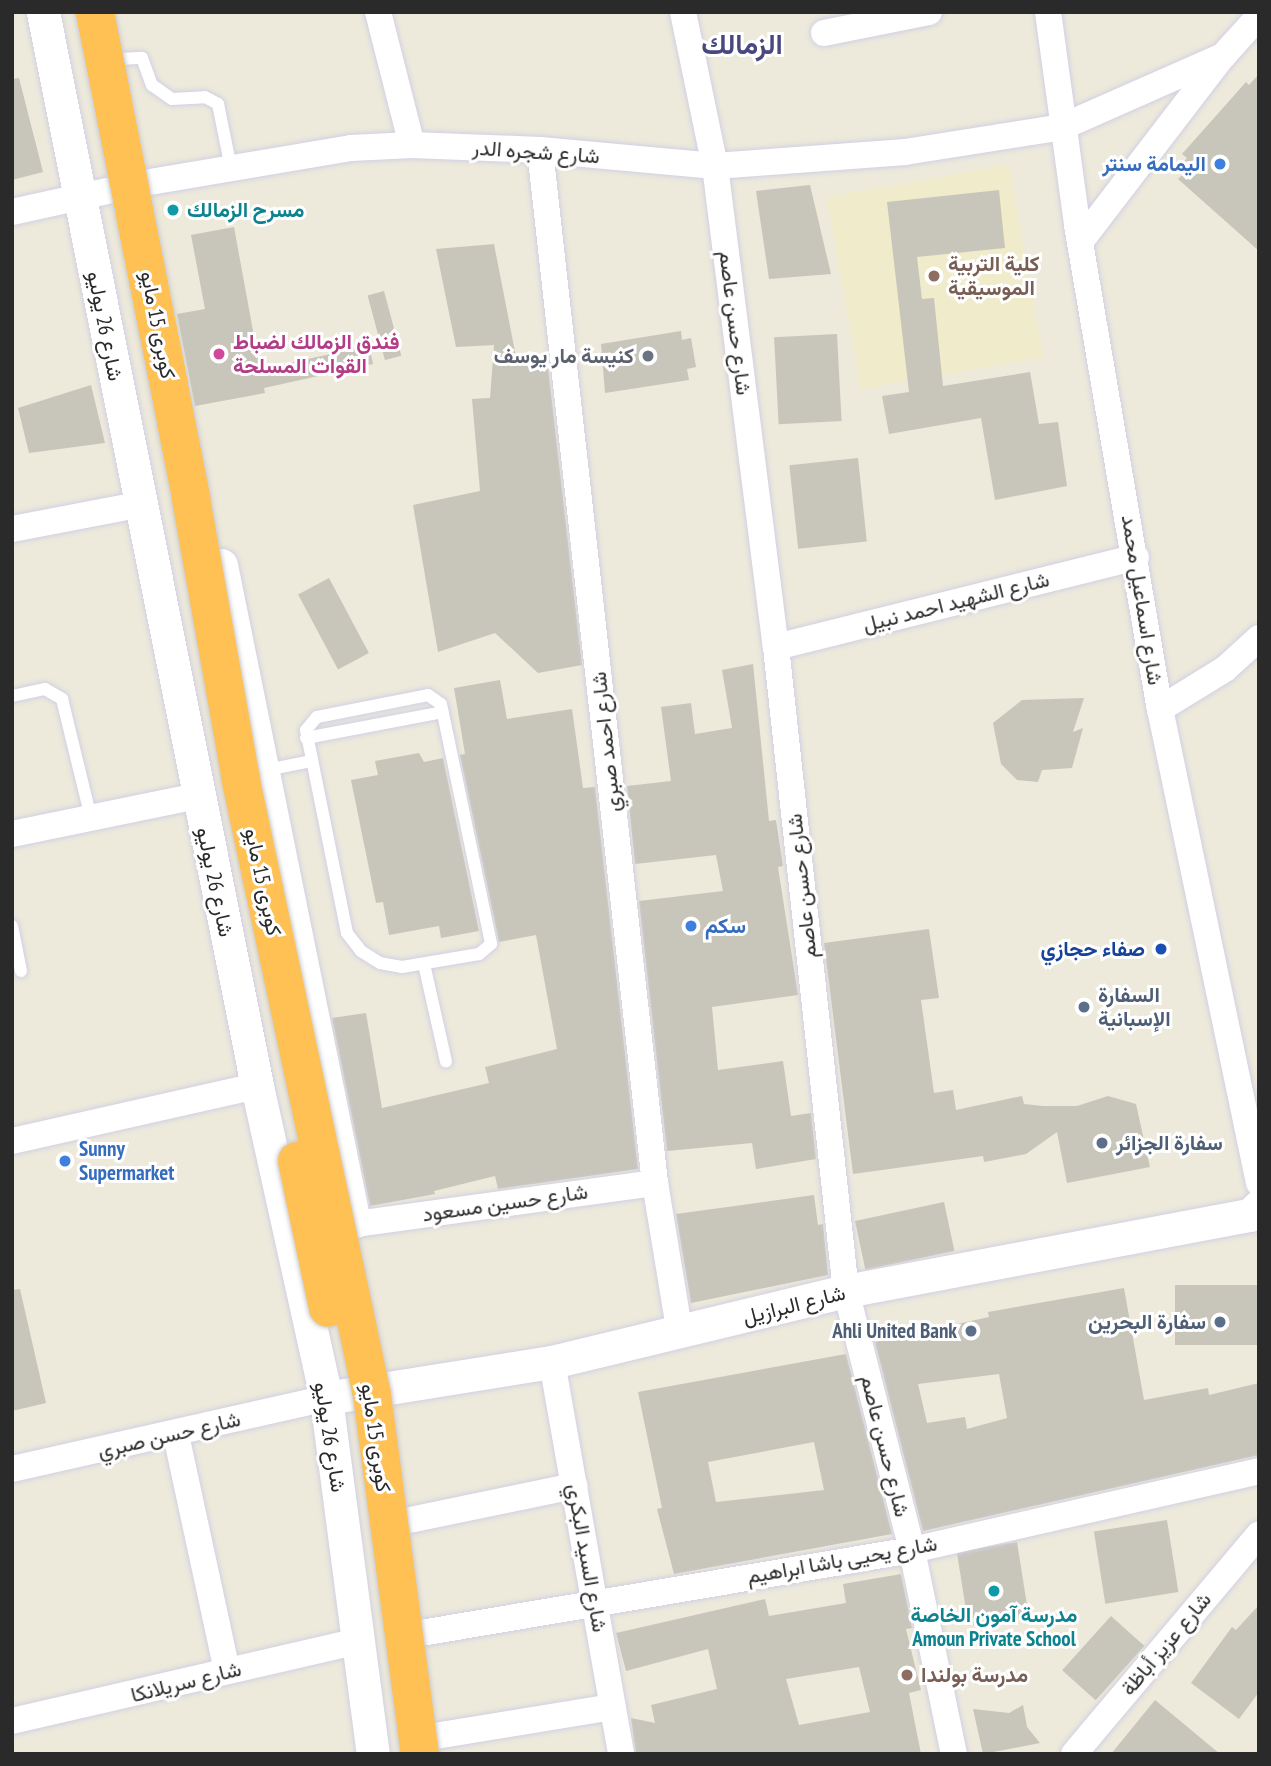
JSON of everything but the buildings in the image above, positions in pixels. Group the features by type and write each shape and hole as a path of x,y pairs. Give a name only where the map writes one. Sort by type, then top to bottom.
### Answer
{"highway":[{"name":"كوبرى 15 مايو","path":"71,12 218,790 347,1404 381,1636 393,1754"},
{"name":"كوبرى 15 مايو","path":"95,12 183,459 241,781 372,1395 431,1748"}],"street":[{"name":"شارع 26 يوليو","path":"43,12 197,796 326,1398 373,1754"},
{"path":"111,12 355,1224 405,1521 421,1633 431,1748 613,1707"},
{"path":"379,12 412,145"},
{"name":"شارع حسن عاصم","path":"683,12 715,166 776,647 846,1291 912,1550 954,1754"},
{"path":"824,33 929,12"},
{"name":"شارع اسماعيل محمد","path":"1048,12 1078,233 1136,557 1160,709 1259,1183"},
{"path":"1078,233 1259,16"},
{"name":"شارع شجره الدر","path":"12,212 144,183 351,148 412,145 540,150 715,166 905,152 1062,127 1223,56"},
{"name":"شارع احمد صبري","path":"540,150 655,1182 680,1334"},
{"path":"12,529 138,505"},
{"name":"شارع الشهيد احمد نبيل","path":"776,647 1136,557"},
{"path":"1160,709 1225,669 1259,638"},
{"path":"12,834 197,796"},
{"path":"12,1141 257,1086"},
{"name":"شارع حسين مسعود","path":"355,1224 655,1182"},
{"name":"شارع البرازيل","path":"326,1398 552,1362 680,1334 846,1291 1250,1215 1259,1206"},
{"name":"شارع السيد البكري","path":"552,1362 621,1754"},
{"name":"شارع حسن صبري","path":"12,1469 176,1435 326,1398"},
{"path":"176,1435 227,1671"},
{"name":"شارع يحيى باشا ابراهيم","path":"421,1633 594,1600 912,1550 1259,1471"},
{"path":"405,1521 575,1486"},
{"name":"شارع عزيز أباظة","path":"1073,1754 1259,1534"},
{"name":"شارع سريلانكا","path":"12,1721 359,1641"}],"lane":[{"path":"120,59 142,58 152,85 172,99 205,97 218,103 231,168"},
{"path":"12,696 45,689 62,699 91,818"},
{"path":"428,695 441,704 491,943 479,954 402,967 380,963 360,951 347,933 306,738 309,722 317,717 428,695"},
{"path":"306,738 443,712"},
{"path":"262,771 311,761"},
{"path":"12,926 22,971"},
{"path":"424,964 446,1062"}],"shaded area":[{"name":"كلية التربية الموسيقية","path":"1009,165 1043,357 861,389 827,197"}],"place":[{"name":"اليمامة سنتر","path":"1220,164"},
{"name":"مسرح الزمالك","path":"173,210"},
{"name":"كلية التربية الموسيقية","path":"934,276"},
{"name":"فندق الزمالك لضباط القوات المسلحة","path":"219,354"},
{"name":"كنيسة مار يوسف","path":"648,356"},
{"name":"سكم","path":"691,926"},
{"name":"صفاء حجازي","path":"1161,949"},
{"name":"السفارة الإسبانية","path":"1084,1007"},
{"name":"سفارة الجزائر","path":"1102,1143"},
{"name":"Sunny Supermarket","path":"65,1161"},
{"name":"سفارة البحرين","path":"1220,1322"},
{"name":"Ahli United Bank","path":"971,1331"},
{"name":"مدرسة آمون الخاصة Amoun Private School","path":"994,1591"},
{"name":"مدرسة بولندا","path":"907,1675"}],"district":[{"name":"الزمالك","path":"742,44"}]}
